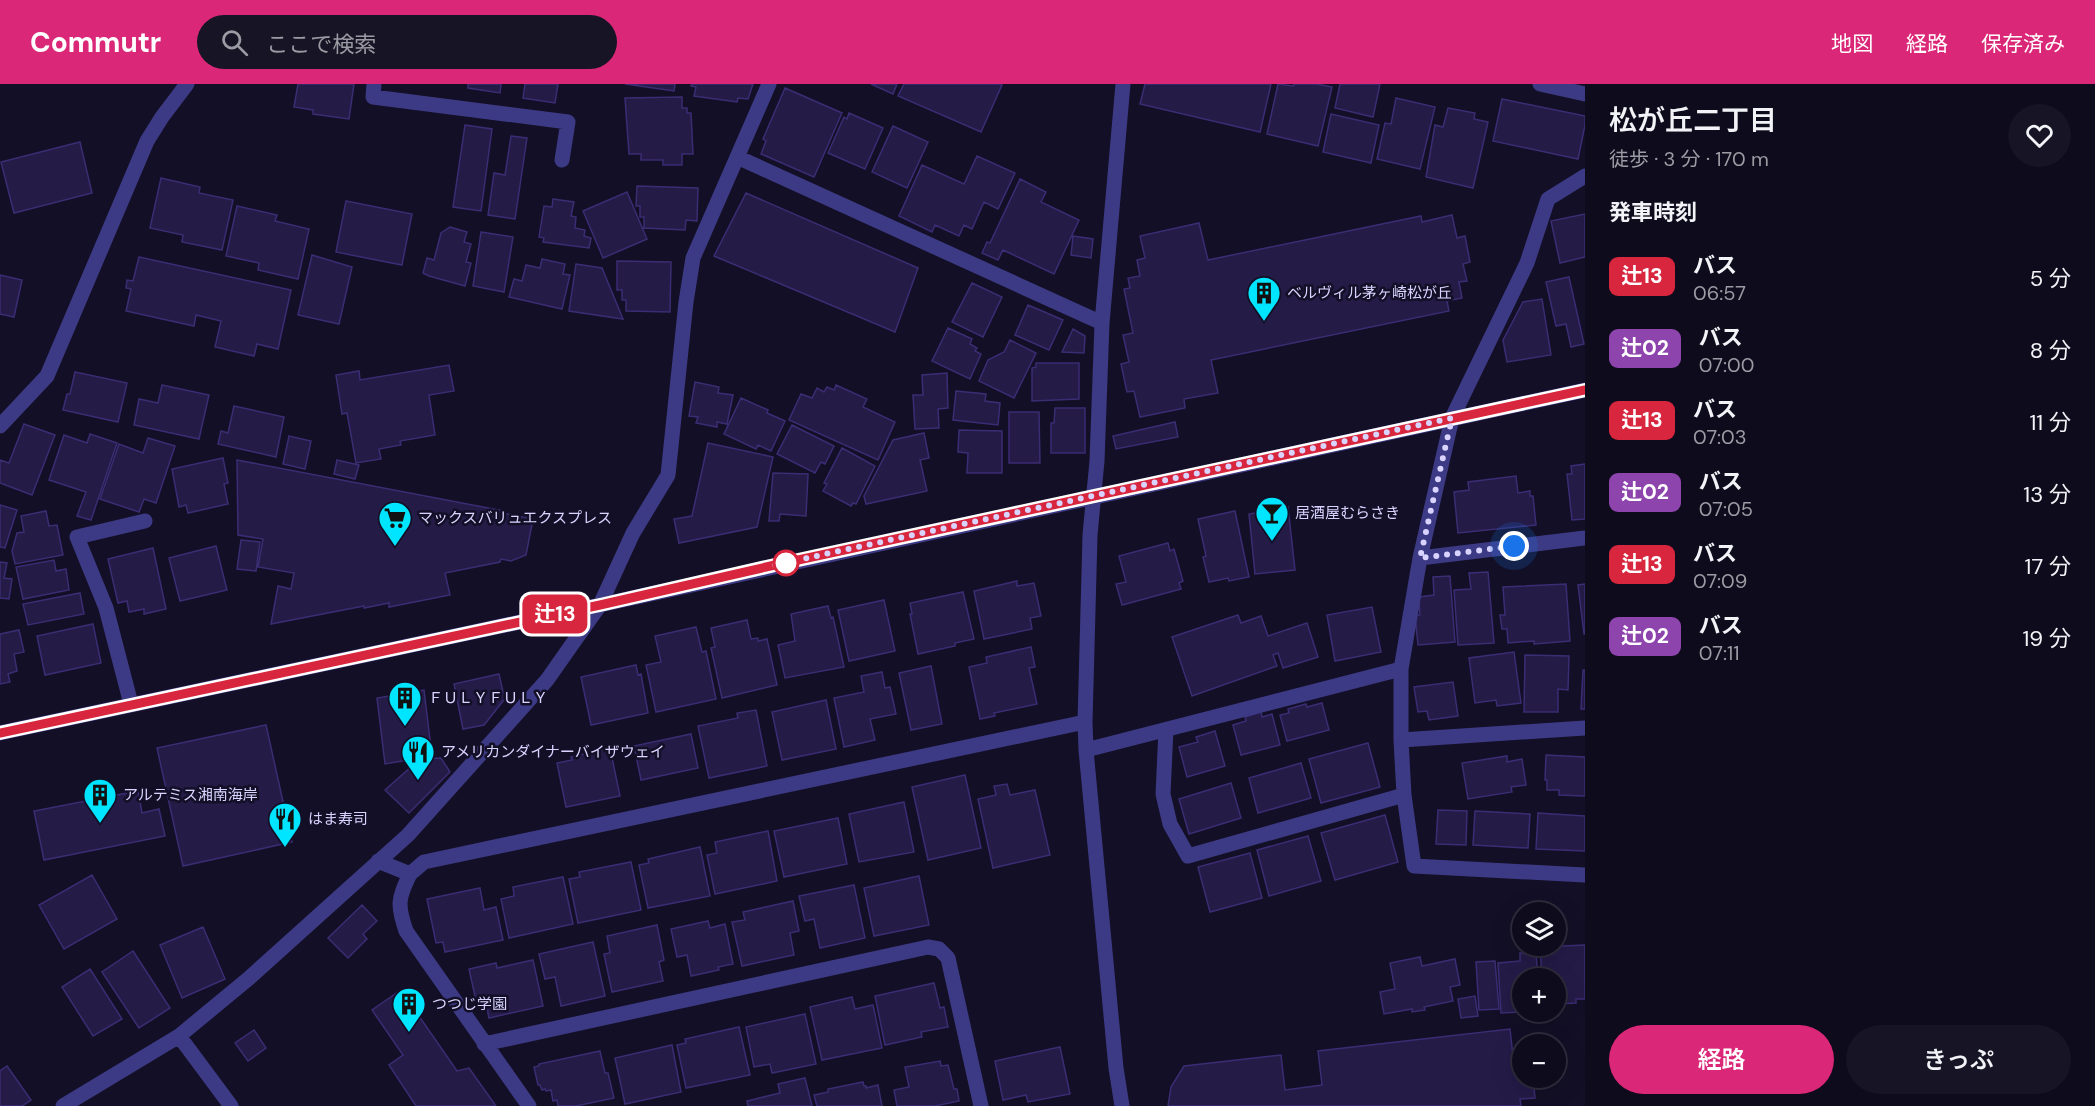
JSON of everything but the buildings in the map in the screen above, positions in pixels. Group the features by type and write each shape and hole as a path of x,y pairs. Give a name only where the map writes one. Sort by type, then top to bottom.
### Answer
{"street":[{"path":"0,426 47,376 147,141 187,84"},
{"path":"374,84 373,97 568,122 562,160"},
{"path":"63,1106 179,1036 248,979 408,835 548,680 600,605 633,533 668,475 686,303 693,258 770,84"},
{"path":"1122,1106 1116,1068 1085,722 1090,535 1102,323 1123,84"},
{"path":"1540,84 1585,94"},
{"path":"737,157 1102,323"},
{"path":"1585,176 1548,199 1527,263 1452,418 1420,558 1401,669 1404,795 1414,866 1585,875"},
{"path":"0,733 600,605 1585,390"},
{"path":"131,704 105,608 77,537 146,521"},
{"path":"1420,558 1585,537"},
{"path":"1086,750 1401,669"},
{"path":"529,1106 406,931 400,912 401,892 410,874 424,862 1085,722"},
{"path":"1401,740 1585,728"},
{"path":"1166,730 1163,794 1170,824 1188,856 1404,795"},
{"path":"378,861 410,874"},
{"path":"484,1044 928,947 939,949 948,958 981,1106"},
{"path":"179,1036 231,1106"}],"bus line":[{"name":"辻13","path":"0,733 600,605 1585,390"}],"place":[{"name":"ベルヴィル茅ヶ崎松が丘","path":"1264,322"},
{"name":"居酒屋むらさき","path":"1272,542"},
{"name":"マックスバリュエクスプレス","path":"395,547"},
{"name":"ＦＵＬＹＦＵＬＹ","path":"405,727"},
{"name":"アメリカンダイナーバイザウェイ","path":"418,781"},
{"name":"アルテミス湘南海岸","path":"100,824"},
{"name":"はま寿司","path":"285,848"},
{"name":"つつじ学園","path":"409,1033"}],"route":[{"path":"786,563 775,565 1452,418 1420,558 1514,546"}]}
